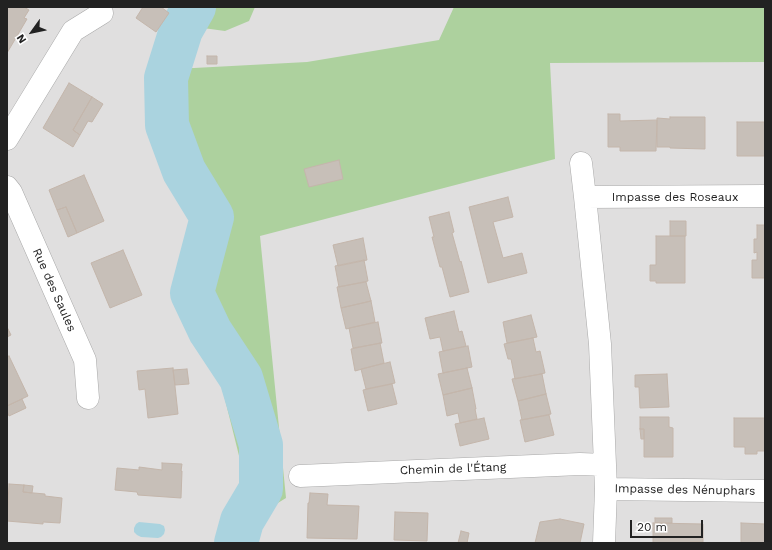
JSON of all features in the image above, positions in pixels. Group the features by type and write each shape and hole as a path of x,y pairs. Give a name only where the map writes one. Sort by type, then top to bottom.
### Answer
{"street":[{"path":"7,139 73,31 102,13"},
{"path":"581,163 600,344 606,489 604,543"},
{"name":"Rue des Saules","path":"7,187 11,192 85,360 88,398"},
{"name":"Impasse des Roseaux","path":"585,197 765,196"},
{"name":"Chemin de l'Étang","path":"300,476 580,464 605,465"},
{"name":"Impasse des Nénuphars","path":"606,489 765,491"}],"shaded area":[{"path":"7,7 765,7 765,543 7,543"}],"green space":[{"path":"186,7 255,7 249,21 225,31 203,28 186,14"},
{"path":"454,7 765,7 765,62 550,63 555,159 260,236 286,498 263,512 250,500 208,331 185,292 185,258 204,222 203,203 157,149 153,129 158,100 175,69 307,62 439,40"}],"water":[{"path":"139,522 160,524 164,526 164,534 158,538 141,537 134,532 136,524"}],"building":[{"path":"7,7 24,7 29,10 24,18 27,19 7,53"},
{"path":"143,7 161,7 169,13 156,32 136,18"},
{"path":"207,56 217,56 217,64 207,64"},
{"path":"69,83 92,97 73,130 80,135 73,147 43,128"},
{"path":"92,97 103,104 92,122 88,121 80,135 73,130"},
{"path":"608,114 620,114 620,121 657,120 656,151 620,151 620,147 608,147"},
{"path":"670,117 705,117 705,149 657,147 657,118 670,119"},
{"path":"737,122 765,122 765,156 737,156"},
{"path":"339,160 343,179 309,187 304,169"},
{"path":"84,175 104,221 77,233 66,207 57,210 49,190"},
{"path":"508,197 513,217 493,222 503,258 522,253 527,273 488,283 469,207"},
{"path":"66,207 77,233 68,237 57,210"},
{"path":"449,212 454,232 452,233 469,292 450,297 432,237 434,237 429,217"},
{"path":"670,221 686,221 686,236 670,236"},
{"path":"757,225 765,225 765,278 752,278 752,260 757,260 757,252 754,253 754,239 757,239"},
{"path":"656,236 685,236 685,283 656,283 656,281 650,281 650,265 656,265"},
{"path":"363,238 367,260 338,266 333,245"},
{"path":"123,250 142,295 110,308 91,263"},
{"path":"364,260 368,281 339,287 335,266"},
{"path":"366,282 371,301 341,308 337,287"},
{"path":"371,301 375,322 346,329 341,308"},
{"path":"454,311 459,332 462,331 466,346 443,351 440,337 430,339 425,318"},
{"path":"531,315 537,337 507,343 503,322"},
{"path":"378,322 382,343 353,348 349,328"},
{"path":"7,327 11,335 7,337"},
{"path":"533,338 536,352 540,351 545,373 515,379 511,359 508,359 504,344"},
{"path":"380,343 384,363 355,371 351,349"},
{"path":"468,346 472,367 443,373 439,352"},
{"path":"9,356 28,396 7,406 7,357"},
{"path":"390,362 395,383 366,389 361,369"},
{"path":"173,368 178,414 148,418 145,389 139,390 137,371"},
{"path":"467,368 472,388 443,395 438,374"},
{"path":"187,369 189,384 175,385 173,370"},
{"path":"542,374 546,394 518,401 512,379"},
{"path":"667,374 669,407 640,408 639,387 635,387 635,375"},
{"path":"392,384 397,404 368,411 363,390"},
{"path":"472,388 477,419 460,423 458,413 447,416 443,395"},
{"path":"546,394 551,414 522,420 518,401"},
{"path":"22,399 26,408 9,416 7,406"},
{"path":"549,415 554,435 525,442 520,420"},
{"path":"640,417 669,417 669,427 673,428 673,457 644,457 644,429 640,429"},
{"path":"484,418 489,439 460,446 455,424"},
{"path":"734,418 765,418 765,451 757,451 757,454 745,454 745,447 734,447"},
{"path":"640,429 644,429 644,439 641,439"},
{"path":"162,463 182,464 181,498 138,495 137,492 115,490 117,468 139,470 139,467 162,470"},
{"path":"9,484 24,485 23,492 45,494 45,496 62,498 60,523 43,522 43,524 7,521"},
{"path":"24,485 33,486 32,493 23,492"},
{"path":"310,493 328,494 327,505 359,506 357,539 307,538 308,503"},
{"path":"395,512 428,513 427,541 394,540"},
{"path":"655,518 672,518 672,523 655,523"},
{"path":"560,519 584,524 580,543 535,543 540,522"},
{"path":"653,523 703,524 703,542 653,543"},
{"path":"741,523 765,524 765,543 741,543"},
{"path":"461,531 469,533 467,543 458,543"}],"waterway":[{"path":"194,7 181,30 166,78 167,125 184,171 212,217 192,293 210,331 241,378 261,445 261,489 242,521 236,543"}]}
